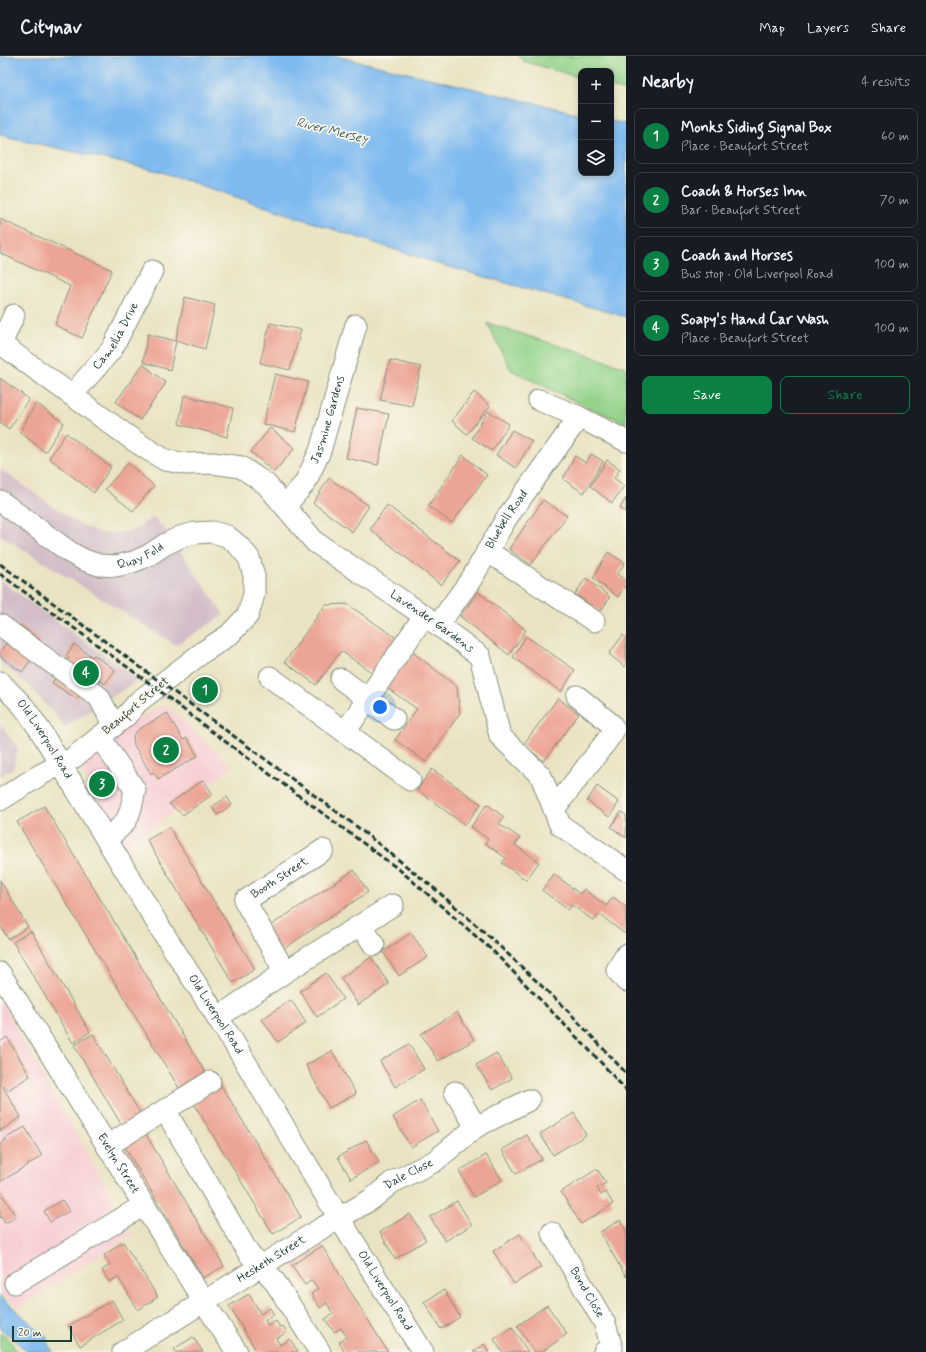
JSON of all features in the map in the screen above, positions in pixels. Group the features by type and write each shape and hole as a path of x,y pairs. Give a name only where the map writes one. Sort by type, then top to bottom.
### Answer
{"street":[{"name":"Camellia Drive","path":"72,395 112,349 152,271"},
{"path":"1,344 14,315"},
{"name":"Jasmine Gardens","path":"285,506 305,483 320,451 356,325"},
{"name":"Lavender Gardens","path":"1,344 136,442 165,460 187,464 213,463 241,467 266,484 315,542 431,620 480,656 500,736 541,776 560,825 626,870"},
{"path":"539,400 579,417 626,441"},
{"name":"Bluebell Road","path":"345,732 367,699 431,620 472,578 506,519 579,417"},
{"name":"Quay Fold","path":"0,501 71,553 84,560 99,565 116,566 133,562 149,555 180,537 195,533 212,532 227,536 239,546 249,558 254,576 254,594"},
{"path":"487,551 594,620"},
{"name":"Beaufort Street","path":"0,800 40,775 73,758 126,716 138,702 203,652 229,635 248,615 254,594"},
{"path":"0,625 99,697 107,732 135,790 128,819 117,831 106,838"},
{"path":"270,677 410,780"},
{"path":"341,679 394,719"},
{"name":"Old Liverpool Road","path":"0,682 24,707 62,764 162,931 265,1093 339,1218 423,1352"},
{"path":"554,809 612,734 614,729 611,724 577,696"},
{"name":"Booth Street","path":"285,972 245,901 323,850"},
{"path":"217,1018 285,972 393,905"},
{"path":"361,925 374,945"},
{"path":"626,955 617,970 626,981"},
{"name":"Evelyn Street","path":"0,973 204,1302 237,1352"},
{"path":"107,1146 210,1082"},
{"path":"455,1092 476,1127"},
{"name":"Dale Close","path":"339,1218 372,1199 391,1184 435,1161 476,1127 529,1100"},
{"path":"165,1110 249,1254 273,1279 320,1352"},
{"path":"15,1283 144,1205"},
{"name":"Hesketh Street","path":"123,1352 339,1218"},
{"name":"Bond Close","path":"552,1233 605,1324 614,1348"}],"shaded area":[{"path":"0,469 77,523 100,533 124,532 132,530 153,517 165,529 224,615 176,645 0,535"},
{"path":"0,580 138,680 65,727 28,685 0,662"},
{"path":"165,704 232,767 127,847 74,758"},
{"path":"0,724 18,748 13,769 0,776"},
{"path":"0,999 132,1234 19,1307 0,1293"}],"green space":[{"path":"518,56 626,56 626,91 614,88 614,68 578,68 578,77 523,61"},
{"path":"487,323 626,367 626,423 585,406 511,370"},
{"path":"0,1332 11,1341 16,1352 0,1352"}],"water":[{"name":"River Mersey","path":"0,56 336,56 578,113 578,176 614,176 614,122 626,124 626,317 432,262 158,171 0,135"},
{"path":"0,1296 46,1337 53,1352 27,1352 0,1328"}],"building":[{"path":"0,219 112,270 82,338 55,325 70,286 0,253"},
{"path":"185,297 215,305 205,349 176,340"},
{"path":"270,323 301,330 290,370 260,363"},
{"path":"148,334 176,341 170,370 143,362"},
{"path":"390,360 421,367 412,406 380,400"},
{"path":"143,364 166,383 140,420 116,402"},
{"path":"275,374 308,382 295,432 263,424"},
{"path":"0,378 29,399 9,429 0,422"},
{"path":"474,392 490,406 467,434 452,421"},
{"path":"184,395 233,408 227,437 179,424"},
{"path":"36,403 64,423 45,452 20,432"},
{"path":"357,408 389,414 378,465 346,458"},
{"path":"488,411 509,424 492,451 472,438"},
{"path":"270,428 295,448 274,472 251,452"},
{"path":"512,430 532,441 516,468 496,455"},
{"path":"66,433 111,467 94,493 49,458"},
{"path":"591,454 603,461 584,493 563,479 575,456 586,463"},
{"path":"463,455 487,475 452,523 428,506"},
{"path":"607,460 620,469 614,478 624,486 612,503 590,486"},
{"path":"128,463 154,486 133,511 105,489"},
{"path":"329,478 369,506 352,532 313,503"},
{"path":"626,498 626,512 620,508"},
{"path":"543,500 567,516 531,565 509,549"},
{"path":"387,505 460,561 441,585 370,529"},
{"path":"608,552 625,563 617,574 626,581 626,584 618,597 593,578"},
{"path":"586,578 610,597 600,612 575,594"},
{"path":"478,592 526,630 509,655 460,616"},
{"path":"347,604 398,639 374,674 341,651 316,685 285,662 325,605"},
{"path":"20,625 40,640 27,657 31,660 22,672 0,656 0,651"},
{"path":"623,635 626,638 625,667 609,654"},
{"path":"526,636 575,670 561,692 513,657"},
{"path":"74,644 92,657 94,655 115,670 105,684 93,676 77,699 52,683 69,658 66,656"},
{"path":"409,649 457,687 460,713 426,762 395,740 417,709 383,685"},
{"path":"206,681 214,689 203,700 196,692"},
{"path":"558,698 579,714 544,761 523,745"},
{"path":"167,713 183,740 187,738 198,756 158,779 153,772 151,774 134,745 133,735 139,729"},
{"path":"432,769 481,804 465,825 417,790"},
{"path":"203,780 213,794 183,815 169,804"},
{"path":"597,786 619,802 609,817 587,801"},
{"path":"227,797 232,805 217,815 212,807"},
{"path":"487,804 504,817 499,824 520,838 515,845 539,862 526,880 502,863 506,858 485,843 488,839 471,827"},
{"path":"44,806 205,1072 179,1088 17,822"},
{"path":"621,812 626,815 626,838 611,827"},
{"path":"169,827 255,969 233,983 147,840"},
{"path":"354,870 368,892 279,952 264,930"},
{"path":"554,874 580,894 584,889 606,906 613,897 626,907 625,934 599,914 594,921 572,905 568,910 542,890"},
{"path":"0,880 28,927 8,939 0,925"},
{"path":"31,931 90,1032 73,1043 13,942"},
{"path":"411,933 428,957 399,976 383,952"},
{"path":"371,957 389,984 358,1005 341,978"},
{"path":"326,973 343,999 317,1017 300,991"},
{"path":"291,1000 306,1023 278,1042 262,1019"},
{"path":"457,1012 474,1040 438,1061 421,1034"},
{"path":"93,1034 143,1118 124,1129 74,1045"},
{"path":"7,1037 30,1076 8,1090 5,1086 3,1087 21,1117 0,1131 0,1042"},
{"path":"409,1044 424,1069 395,1087 380,1061"},
{"path":"332,1051 356,1094 329,1108 306,1065"},
{"path":"496,1053 512,1078 492,1090 476,1065"},
{"path":"218,1080 301,1217 273,1234 190,1097"},
{"path":"420,1100 438,1131 411,1147 393,1117"},
{"path":"574,1113 586,1135 553,1155 540,1134"},
{"path":"141,1126 224,1266 203,1278 120,1139"},
{"path":"25,1127 42,1156 0,1182 0,1144 6,1140 5,1139"},
{"path":"527,1135 542,1159 516,1174 502,1150"},
{"path":"366,1140 379,1162 351,1179 338,1157"},
{"path":"486,1155 502,1180 474,1197 459,1171"},
{"path":"597,1169 606,1183 597,1188 601,1195 606,1192 613,1204 581,1224 561,1192"},
{"path":"0,1191 16,1217 5,1223 2,1217 0,1218"},
{"path":"62,1200 69,1211 50,1222 44,1211"},
{"path":"457,1201 472,1225 445,1241 430,1217"},
{"path":"410,1214 426,1240 395,1259 380,1232"},
{"path":"620,1220 626,1230 626,1277 600,1232"},
{"path":"520,1234 541,1267 514,1284 493,1251"},
{"path":"123,1242 158,1297 138,1310 118,1277 109,1282 102,1270 110,1265 104,1255"},
{"path":"322,1246 388,1352 345,1352 339,1342 347,1337 341,1328 334,1332 325,1319 333,1314 327,1303 320,1308 311,1294 318,1289 312,1280 305,1285 292,1265"},
{"path":"444,1290 460,1317 441,1329 424,1302"},
{"path":"249,1294 261,1314 270,1308 274,1315 265,1320 268,1326 276,1321 280,1327 283,1326 287,1332 276,1339 280,1345 290,1339 298,1352 257,1352 229,1306"},
{"path":"112,1300 123,1320 80,1346 68,1326"},
{"path":"547,1305 567,1334 542,1352 535,1352 517,1326"},
{"path":"512,1327 528,1352 502,1352 494,1339"},
{"path":"193,1337 203,1352 176,1352 174,1349"},
{"path":"484,1344 489,1352 473,1352"}],"railway":[{"path":"0,564 356,826 435,889 492,939 566,1009 626,1073"},
{"path":"0,574 156,688 207,728 401,871 494,952 626,1090"}],"place":[{"name":"Soapy's Hand Car Wash","path":"86,673"},
{"name":"Monks Siding Signal Box","path":"205,690"},
{"name":"Coach & Horses Inn","path":"166,750"},
{"name":"Coach and Horses","path":"102,784"}]}
